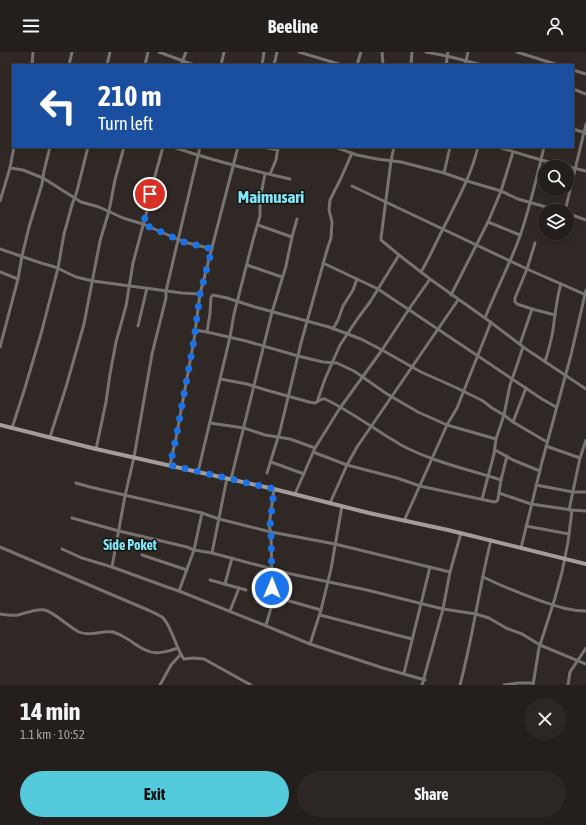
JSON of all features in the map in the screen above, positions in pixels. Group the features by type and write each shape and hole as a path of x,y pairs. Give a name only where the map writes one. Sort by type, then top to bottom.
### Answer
{"main road":[{"path":"0,425 96,449 491,540 586,564"}],"street":[{"path":"32,64 33,52"},
{"path":"68,64 72,52"},
{"path":"107,64 110,52"},
{"path":"145,64 148,52"},
{"path":"159,52 182,63 186,52"},
{"path":"220,64 224,52"},
{"path":"262,64 264,52"},
{"path":"274,64 277,52"},
{"path":"299,52 339,64"},
{"path":"357,64 361,52"},
{"path":"382,52 382,64"},
{"path":"411,64 412,52"},
{"path":"426,52 448,54 465,63 468,52"},
{"path":"517,52 555,64"},
{"path":"446,64 448,54"},
{"path":"574,70 586,74"},
{"path":"574,89 586,94"},
{"path":"568,204 586,124"},
{"path":"574,129 585,133"},
{"path":"0,201 10,168 14,148"},
{"path":"0,347 50,148"},
{"path":"12,428 39,341 58,268 62,244 88,148"},
{"path":"50,437 84,324 100,241 109,212 114,180 124,148"},
{"path":"96,449 116,342 130,287 133,263 163,148"},
{"path":"176,148 233,166 290,179"},
{"path":"112,567 134,457 152,354 200,148"},
{"path":"170,465 195,330 200,294 238,148"},
{"path":"338,148 377,159 401,162 444,172 467,181 501,191 518,199 538,204"},
{"path":"394,148 385,201 381,238 384,243 399,256 451,295 491,322 521,346 586,389"},
{"path":"444,172 450,148"},
{"path":"421,272 431,255 467,181 475,162 478,148"},
{"path":"507,148 513,152 541,160 544,148"},
{"path":"270,174 276,160 278,149"},
{"path":"451,295 488,222 501,191 513,152"},
{"path":"267,473 278,438 298,356 331,238 332,222 329,210 330,200 352,153"},
{"path":"10,168 23,170 43,178 81,202 99,207 123,218 143,224 178,240 212,249"},
{"path":"576,168 586,171"},
{"path":"485,318 520,235 538,171"},
{"path":"198,472 237,301 258,225 260,216 260,199 265,174"},
{"path":"352,186 476,246 585,294"},
{"path":"574,215 586,220"},
{"path":"212,553 229,479 244,428 272,312 286,266 297,220"},
{"path":"488,222 520,235"},
{"path":"258,225 292,237"},
{"path":"535,243 527,269 517,292 515,302 532,309 555,315"},
{"path":"0,249 58,268 76,277 93,281 130,287 200,294"},
{"path":"317,402 340,345 370,302 399,256"},
{"path":"323,263 378,289 556,407"},
{"path":"247,265 282,277"},
{"path":"0,272 18,279"},
{"path":"333,328 338,320 343,306 353,290 356,279"},
{"path":"295,494 314,450 340,408 382,350 430,279"},
{"path":"545,362 550,349 558,291 561,284"},
{"path":"138,326 147,288"},
{"path":"521,548 556,407 566,375 586,290"},
{"path":"207,332 211,297 213,295 333,328 360,339 421,372 464,391 483,401 547,444 580,458"},
{"path":"330,503 337,485 357,447 458,300"},
{"path":"482,499 495,450 496,439 504,415 510,385 532,309"},
{"path":"404,521 447,425 457,408 491,322"},
{"path":"195,330 230,337 323,362 332,362 343,365 418,412 447,425 496,439"},
{"path":"220,379 236,381 309,402 315,403 325,399 401,445 432,459 501,480"},
{"path":"513,422 526,388"},
{"path":"210,423 244,428 265,435 290,439 347,465 397,478 420,486 494,502 497,501 507,456"},
{"path":"504,685 518,683 533,684 540,645 553,605 565,559 571,522 570,510 572,492 586,440"},
{"path":"495,450 540,471"},
{"path":"270,462 304,474"},
{"path":"76,483 202,513 219,519 271,532 335,544 450,572"},
{"path":"536,485 572,492 586,492"},
{"path":"266,625 271,608 272,596 270,526 274,489"},
{"path":"499,493 532,504 586,512"},
{"path":"310,644 320,615 328,582 342,506"},
{"path":"179,591 194,550 202,513"},
{"path":"72,518 291,574 443,609 476,614 489,618 506,628 522,634 540,645 586,664"},
{"path":"526,526 569,534"},
{"path":"422,685 443,609 450,572 461,533"},
{"path":"460,685 469,649 491,540"},
{"path":"0,547 148,610 165,621 184,659 204,659 251,685"},
{"path":"62,549 82,558 179,591 310,644 424,680"},
{"path":"142,555 187,570"},
{"path":"225,584 232,558"},
{"path":"404,673 430,568"},
{"path":"483,577 510,590 553,605 574,611 586,611"},
{"path":"210,580 246,590"},
{"path":"230,611 239,588"},
{"path":"272,596 321,610"},
{"path":"0,614 9,616 37,610 46,610 80,633 113,632 128,639 147,651 156,653 178,648"},
{"path":"320,615 412,639"},
{"path":"568,685 570,672 586,648"},
{"path":"160,685 171,665 181,654"}],"district":[{"name":"Maimusari","path":"271,197"},
{"name":"Side Poket","path":"130,545"}],"route":[{"path":"150,194 148,208 143,224 178,240 212,249 200,294 194,340 170,465 274,489 270,526 272,588"}]}
